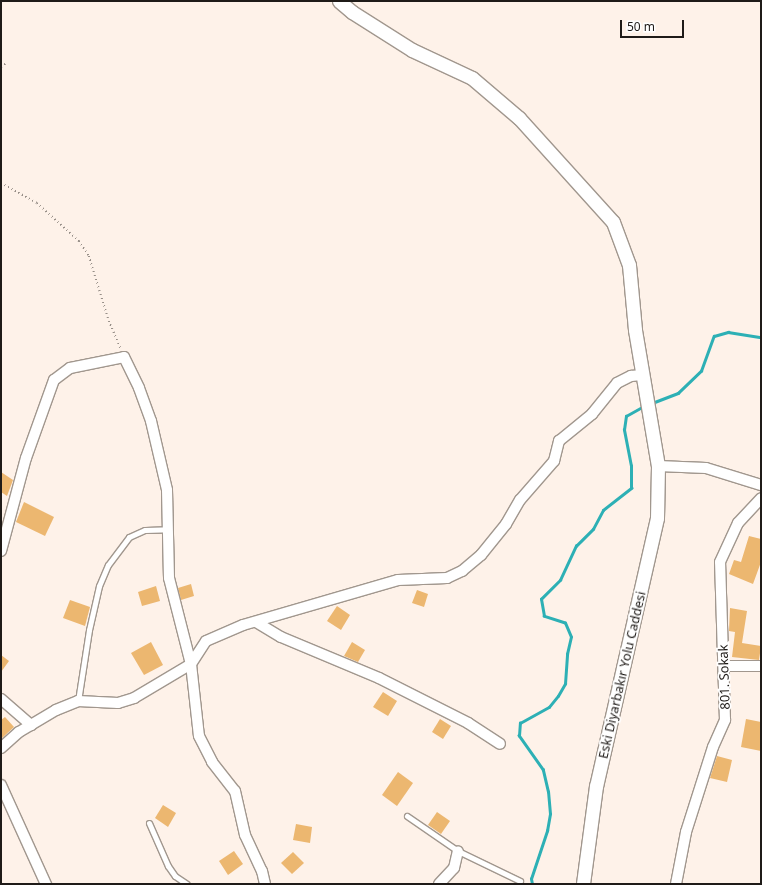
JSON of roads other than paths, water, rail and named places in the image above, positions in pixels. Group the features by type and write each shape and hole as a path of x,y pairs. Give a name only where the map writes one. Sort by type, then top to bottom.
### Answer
{"street":[{"name":"Eski Diyarbakır Yolu Caddesi","path":"339,1 352,12 412,50 472,78 520,118 613,222 629,265 642,375 658,466 657,518 596,786 583,884"},
{"path":"1,550 26,458 54,380 70,368 124,357 140,388 156,438 167,490 170,582 191,664 199,736 212,762 235,790 245,835 262,871 265,884"},
{"path":"1,748 31,725 78,701 123,701 134,698 191,664 206,641 256,622 398,580 447,578 462,571 482,555 506,524 520,500 554,461 560,441 592,414 617,383 631,376 642,375"},
{"path":"658,466 706,468 761,485"},
{"name":"801. Sokak","path":"676,884 686,832 713,747 725,720 725,666 720,562 738,523 761,498"},
{"path":"256,622 281,637 379,678 468,723 500,744"},
{"path":"725,666 761,666"},
{"path":"1,699 31,725"},
{"path":"1,785 46,884"},
{"path":"439,884 454,868 458,851"}],"lane":[{"path":"78,701 88,630 99,586 108,565 129,537 145,530 169,529"},
{"path":"407,816 458,851 520,881"},
{"path":"150,823 168,866 174,876 187,884"}],"waterway":[{"path":"652,403 678,393 701,371 714,336 728,332 761,337"},
{"path":"532,884 531,879 547,831 550,814 548,792 543,770 519,736 520,723 549,707 558,696 565,684 567,654 571,637 565,623 544,616 541,599 560,580 576,546 593,529 603,510 631,488 631,466 624,430 626,416 644,406"}]}
